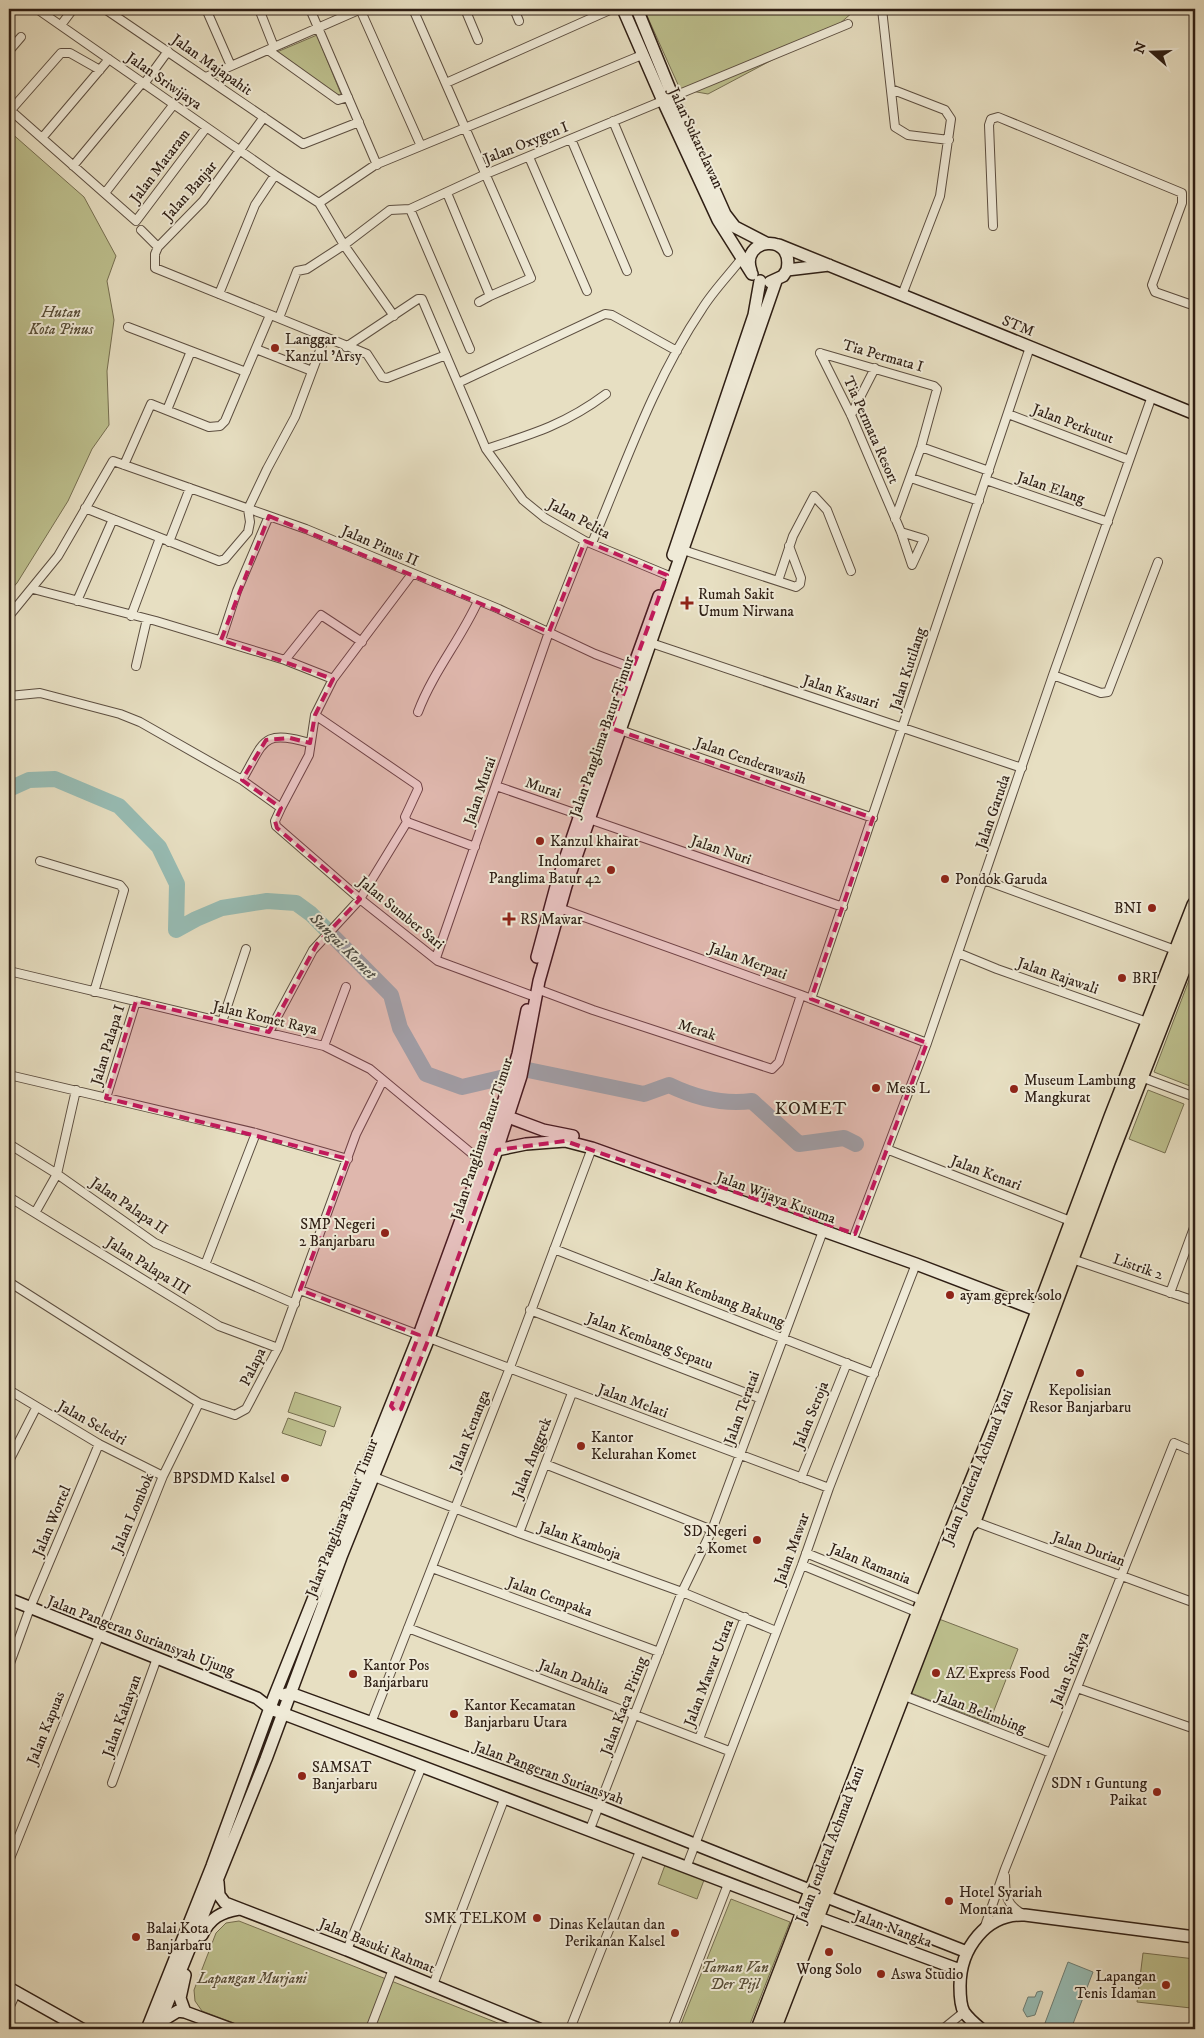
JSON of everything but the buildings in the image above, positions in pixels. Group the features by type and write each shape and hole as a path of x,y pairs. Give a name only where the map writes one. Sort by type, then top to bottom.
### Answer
{"highway":[{"name":"Jalan Jenderal Achmad Yani","path":"818,1893 902,1695 1011,1404 1072,1259 1102,1161 1150,1023 1187,955 1195,905"},
{"name":"Jalan Jenderal Achmad Yani","path":"1123,1105 1140,1077 1195,937"},
{"name":"Jalan Jenderal Achmad Yani","path":"1011,1404 1040,1308 1073,1222 1102,1161"},
{"name":"Jalan Jenderal Achmad Yani","path":"773,2029 810,1914 922,1607 965,1524"},
{"name":"Jalan Jenderal Achmad Yani","path":"759,2029 810,1914"}],"main road":[{"name":"Jalan Sukarelawan","path":"623,9 642,55 668,99 725,214 736,226 766,243"},
{"name":"Jalan Sukarelawan","path":"637,9 668,99 718,220 756,277"},
{"path":"787,270 788,256 779,245 766,243 760,245 751,255 749,261 756,277 776,281 787,270 830,265"},
{"name":"STM","path":"779,245 1195,414"},
{"name":"Jalan Panglima Batur Timur","path":"158,2026 266,1759 290,1693 323,1591 497,1150 521,1076 541,941 557,883 606,757 632,668 667,575 754,315 756,277"},
{"name":"Jalan Panglima Batur Timur","path":"606,757 620,730 776,281"},
{"name":"Jalan Panglima Batur Timur","path":"424,1337 510,1080 584,817"},
{"name":"Jalan Wijaya Kusuma","path":"508,1116 543,1130 595,1141 823,1231 979,1284"},
{"name":"Jalan Wijaya Kusuma","path":"497,1150 541,1142 565,1141 592,1148 854,1234 1040,1308"},
{"name":"Jalan Panglima Batur Timur","path":"337,1555 374,1477 381,1446"},
{"name":"Jalan Panglima Batur Timur","path":"147,2029 255,1754 269,1702 323,1591"},
{"name":"Jalan Pangeran Suriansyah Ujung","path":"9,1599 269,1702"},
{"path":"290,1693 269,1702 282,1713 590,1829 640,1851 810,1914"},
{"name":"Jalan Pangeran Suriansyah","path":"290,1693 600,1806 818,1893"},
{"path":"255,1754 266,1759"},
{"name":"Jalan Basuki Rahmat","path":"218,1880 219,1895 225,1902 239,1909 393,1968 539,2029"},
{"name":"Jalan Nangka","path":"818,1893 967,1952"},
{"path":"185,2012 180,1998 181,1986 207,1923 227,1911 239,1909"},
{"name":"Jalan Nangka","path":"810,1914 960,1970"},
{"path":"980,2029 964,2012 960,1998 960,1970 967,1952 985,1926 1013,1914 1195,1937"},
{"path":"13,1990 82,2029"},
{"path":"158,2026 178,2011 231,2029"}],"street":[{"name":"Jalan Sriwijaya","path":"37,9 275,175"},
{"path":"61,26 73,9"},
{"name":"Jalan Majapahit","path":"105,9 303,144 359,122"},
{"path":"206,9 231,66"},
{"path":"258,9 271,48 338,100 348,97"},
{"path":"310,9 377,164"},
{"path":"206,77 360,9 421,146"},
{"path":"413,9 532,277 479,302"},
{"path":"465,9 478,40"},
{"path":"514,9 519,21"},
{"path":"446,83 612,9"},
{"path":"882,9 894,123 898,131 908,136 949,140"},
{"name":"Jalan Oxygen I","path":"344,245 390,210 410,209 486,174 848,24"},
{"path":"9,51 21,37"},
{"path":"73,166 168,51"},
{"path":"100,70 70,54 60,54 10,110 105,193 174,104"},
{"path":"320,203 377,164 642,55"},
{"path":"42,138 109,59"},
{"path":"891,89 948,113 951,119 940,196 902,295"},
{"name":"Jalan Banjar","path":"158,247 203,201 264,117"},
{"path":"993,226 989,125 991,119 998,117 1182,194 1182,202 1152,285 1155,292 1195,306"},
{"path":"612,121 668,252"},
{"name":"Jalan Mataram","path":"105,193 136,221 206,128"},
{"path":"572,139 627,271"},
{"path":"530,157 587,290"},
{"path":"219,294 255,204 275,175 320,203 344,245 394,316 346,347"},
{"path":"448,193 490,296"},
{"path":"410,209 470,350"},
{"path":"141,230 158,247 155,254 155,268 367,354 382,377 387,378 446,355"},
{"path":"279,318 297,271 307,269 344,245"},
{"name":"Jalan Murai","path":"436,958 549,632 644,418 678,350 702,308 742,258"},
{"name":"Jalan Pelita","path":"394,316 418,299 422,299 486,449 516,491 534,510 589,542 667,575"},
{"path":"458,383 605,314 678,350"},
{"path":"124,465 151,404 209,427 220,426 225,421 270,315"},
{"path":"128,327 246,372"},
{"path":"9,616 33,589 58,556 85,508 222,561 248,532 250,522 248,509 295,417 325,337"},
{"name":"Jalan Kutilang","path":"811,999 1030,346"},
{"path":"256,349 312,371"},
{"path":"167,410 191,351"},
{"name":"Tia Permata I","path":"820,353 934,386 937,389 921,447"},
{"name":"Tia Permata Resort","path":"820,353 851,416 901,532"},
{"path":"851,416 875,368"},
{"path":"486,449 556,426 586,409 606,394"},
{"name":"Jalan Garuda","path":"854,1234 889,1150 984,880 1053,675 1152,396"},
{"name":"Jalan Perkutut","path":"1008,414 1129,460"},
{"path":"895,519 921,447 989,471"},
{"name":"Jalan Pinus II","path":"85,508 113,461 306,529 478,601 595,654 632,668"},
{"path":"910,478 979,501"},
{"name":"Jalan Elang","path":"986,480 1108,522"},
{"path":"169,542 190,488"},
{"path":"778,581 789,546 814,496 827,510 851,571"},
{"path":"221,640 237,591 269,516"},
{"path":"76,601 114,520"},
{"path":"131,616 160,538"},
{"path":"683,550 796,586 801,581 789,546"},
{"path":"1053,675 1101,694 1108,692 1158,562"},
{"path":"9,696 40,694 120,714 140,722 242,780 281,808 309,756 315,715 333,679 412,574"},
{"path":"33,589 221,640 285,660 333,679"},
{"path":"418,712 434,678 471,618 478,601"},
{"path":"285,660 321,616 362,642"},
{"path":"136,666 148,620"},
{"name":"Jalan Kasuari","path":"650,643 1022,768"},
{"path":"269,1032 317,944 360,899 407,822 405,817 418,789 417,786 315,715"},
{"name":"Jalan Cenderawasih","path":"620,730 873,818"},
{"path":"242,780 266,740 274,737 290,738 310,743"},
{"name":"Murai","path":"496,786 584,817"},
{"name":"Jalan Sumber Sari","path":"281,808 275,821 277,828 301,846 360,899 436,958 443,963 534,992"},
{"name":"Jalan Nuri","path":"584,817 843,907"},
{"path":"407,822 475,847"},
{"path":"40,861 120,885 124,890 94,992"},
{"path":"984,880 1187,955"},
{"name":"Jalan Merpati","path":"559,908 801,995 927,1043"},
{"path":"222,1022 246,949"},
{"name":"Jalan Rajawali","path":"958,953 997,969 1150,1023"},
{"name":"Jalan Komet Raya","path":"9,971 324,1046 370,1069 482,1162"},
{"path":"324,1046 346,987"},
{"name":"Merak","path":"534,992 772,1069 779,1062 801,995"},
{"name":"Jalan Palapa I","path":"106,1098 136,1001"},
{"path":"9,1075 256,1133 348,1159"},
{"path":"1140,1077 1195,1097"},
{"name":"Palapa","path":"9,1282 199,1403 235,1415 246,1409 278,1348 356,1134 383,1080"},
{"path":"35,1213 57,1174 76,1090"},
{"path":"205,1265 256,1133"},
{"name":"Jalan Palapa II","path":"9,1144 57,1174 155,1243 294,1304"},
{"name":"Jalan Kenanga","path":"371,1723 509,1370 592,1148"},
{"name":"Jalan Kenari","path":"889,1150 1073,1222"},
{"name":"Jalan Palapa III","path":"9,1196 219,1326 278,1348"},
{"path":"1170,1293 1195,1225"},
{"name":"Jalan Teratai","path":"682,1592 712,1530 759,1398 823,1231"},
{"name":"Jalan Kembang Bakung","path":"554,1249 874,1374"},
{"name":"Listrik 2","path":"1072,1259 1195,1301"},
{"name":"Jalan Mawar","path":"686,1868 729,1751 802,1565 829,1488 916,1264"},
{"name":"Jalan Melati","path":"300,1290 509,1370 829,1488"},
{"name":"Jalan Kembang Sepatu","path":"530,1310 759,1398"},
{"name":"Jalan Seroja","path":"801,1478 847,1363"},
{"name":"Jalan Seledri","path":"9,1390 98,1444 163,1476"},
{"name":"Jalan Anggrek","path":"519,1533 572,1393"},
{"name":"Jalan Lombok","path":"98,1635 163,1476 199,1403"},
{"path":"9,1460 36,1408"},
{"name":"Jalan Srikaya","path":"985,1926 1005,1869 1174,1443 1195,1452"},
{"name":"Jalan Wortel","path":"9,1666 30,1608 98,1444"},
{"path":"545,1464 712,1530"},
{"name":"Jalan Kamboja","path":"374,1477 519,1533 682,1592 776,1631"},
{"name":"Jalan Durian","path":"965,1524 1122,1576 1195,1603"},
{"name":"Jalan Ramania","path":"806,1553 922,1607"},
{"name":"Jalan Ramania","path":"802,1565 922,1607"},
{"name":"Jalan Cempaka","path":"432,1568 659,1652"},
{"name":"Jalan Kaca Piring","path":"590,1829 682,1592"},
{"name":"Jalan Mawar Utara","path":"698,1740 745,1617"},
{"name":"Jalan Dahlia","path":"408,1628 729,1751"},
{"name":"Jalan Kapuas","path":"9,1860 98,1635"},
{"name":"Jalan Kahayan","path":"112,1783 158,1658"},
{"path":"1077,1688 1195,1730"},
{"name":"Jalan Belimbing","path":"902,1695 1051,1753"},
{"path":"347,1950 422,1766"},
{"path":"433,1984 505,1797"},
{"path":"570,2029 640,1851"},
{"path":"1005,1869 1006,1898 1013,1909 1025,1915"},
{"path":"672,2029 728,1884"},
{"path":"370,2029 393,1968"},
{"path":"9,2008 13,1990"},
{"path":"943,2029 964,2012"}],"highlighted area":[{"path":"269,516 549,632 585,541 667,575 611,728 873,818 811,999 927,1043 855,1234 718,1186 715,1192 565,1141 497,1150 429,1338 401,1409 395,1411 391,1406 419,1335 300,1290 348,1159 106,1098 136,1001 269,1032 317,944 360,899 277,828 275,821 281,808 242,780 266,740 290,738 310,743 315,715 333,679 221,640"}],"green space":[{"path":"644,9 852,9 853,12 838,25 708,94 680,89"},
{"path":"317,35 343,99 277,52"},
{"name":"Hutan Kota Pinus","path":"9,131 84,197 116,256 107,281 114,320 107,371 109,425 92,449 68,501 17,583 9,592"},
{"path":"1195,967 1195,1088 1154,1072"},
{"path":"1148,1090 1184,1104 1165,1153 1129,1139"},
{"path":"295,1392 341,1407 334,1427 288,1412"},
{"path":"288,1418 326,1431 321,1446 282,1433"},
{"path":"939,1619 1018,1649 989,1723 911,1693"},
{"path":"665,1865 704,1880 697,1899 658,1884"},
{"name":"Taman Van Der Pijl","path":"731,1899 790,1922 748,2029 679,2029"},
{"name":"Lapangan Murjani","path":"239,1921 513,2029 250,2029 202,2011 195,2001 194,1990 216,1933 226,1923"},
{"name":"Lapangan Tenis Idaman","path":"1143,1953 1195,1959 1191,2008 1137,2002"}],"water":[{"path":"1068,1962 1093,1972 1071,2029 1062,2029 1045,2023"},
{"path":"1037,1992 1043,1992 1035,2015 1027,2017 1023,2010 1028,1997 1035,1997"}],"waterway":[{"name":"Sungai Komet","path":"9,789 29,780 55,779 119,806 159,847 177,884 176,930 222,908 267,901 296,903 311,914 391,995 400,1028 426,1074 462,1087 509,1076"},
{"name":"Sungai Komet","path":"528,1070 644,1094 669,1085 689,1094 720,1101 752,1101 799,1144 844,1138 856,1144"}],"place":[{"name":"Langgar Kanzul 'Arsy","path":"275,348"},
{"name":"Rumah Sakit Umum Nirwana","path":"687,603"},
{"name":"Kanzul khairat","path":"540,841"},
{"name":"Indomaret Panglima Batur 42","path":"611,870"},
{"name":"Pondok Garuda","path":"945,879"},
{"name":"BNI","path":"1152,908"},
{"name":"RS Mawar","path":"509,919"},
{"name":"BRI","path":"1122,978"},
{"name":"Mess L","path":"876,1088"},
{"name":"Museum Lambung Mangkurat","path":"1014,1089"},
{"name":"SMP Negeri 2 Banjarbaru","path":"385,1233"},
{"name":"ayam geprek solo","path":"950,1295"},
{"name":"Kepolisian Resor Banjarbaru","path":"1080,1373"},
{"name":"Kantor Kelurahan Komet","path":"581,1446"},
{"name":"BPSDMD Kalsel","path":"285,1478"},
{"name":"SD Negeri 2 Komet","path":"757,1540"},
{"name":"AZ Express Food","path":"936,1673"},
{"name":"Kantor Pos Banjarbaru","path":"353,1674"},
{"name":"Kantor Kecamatan Banjarbaru Utara","path":"454,1714"},
{"name":"SAMSAT Banjarbaru","path":"302,1776"},
{"name":"SDN 1 Guntung Paikat","path":"1157,1792"},
{"name":"Hotel Syariah Montana","path":"949,1901"},
{"name":"SMK TELKOM","path":"537,1918"},
{"name":"Dinas Kelautan dan Perikanan Kalsel","path":"675,1933"},
{"name":"Balai Kota Banjarbaru","path":"136,1937"},
{"name":"Wong Solo","path":"829,1952"},
{"name":"Aswa Studio","path":"881,1974"},
{"name":"Lapangan Tenis Idaman","path":"1166,1985"}],"district":[{"name":"KOMET","path":"811,1109"}]}
